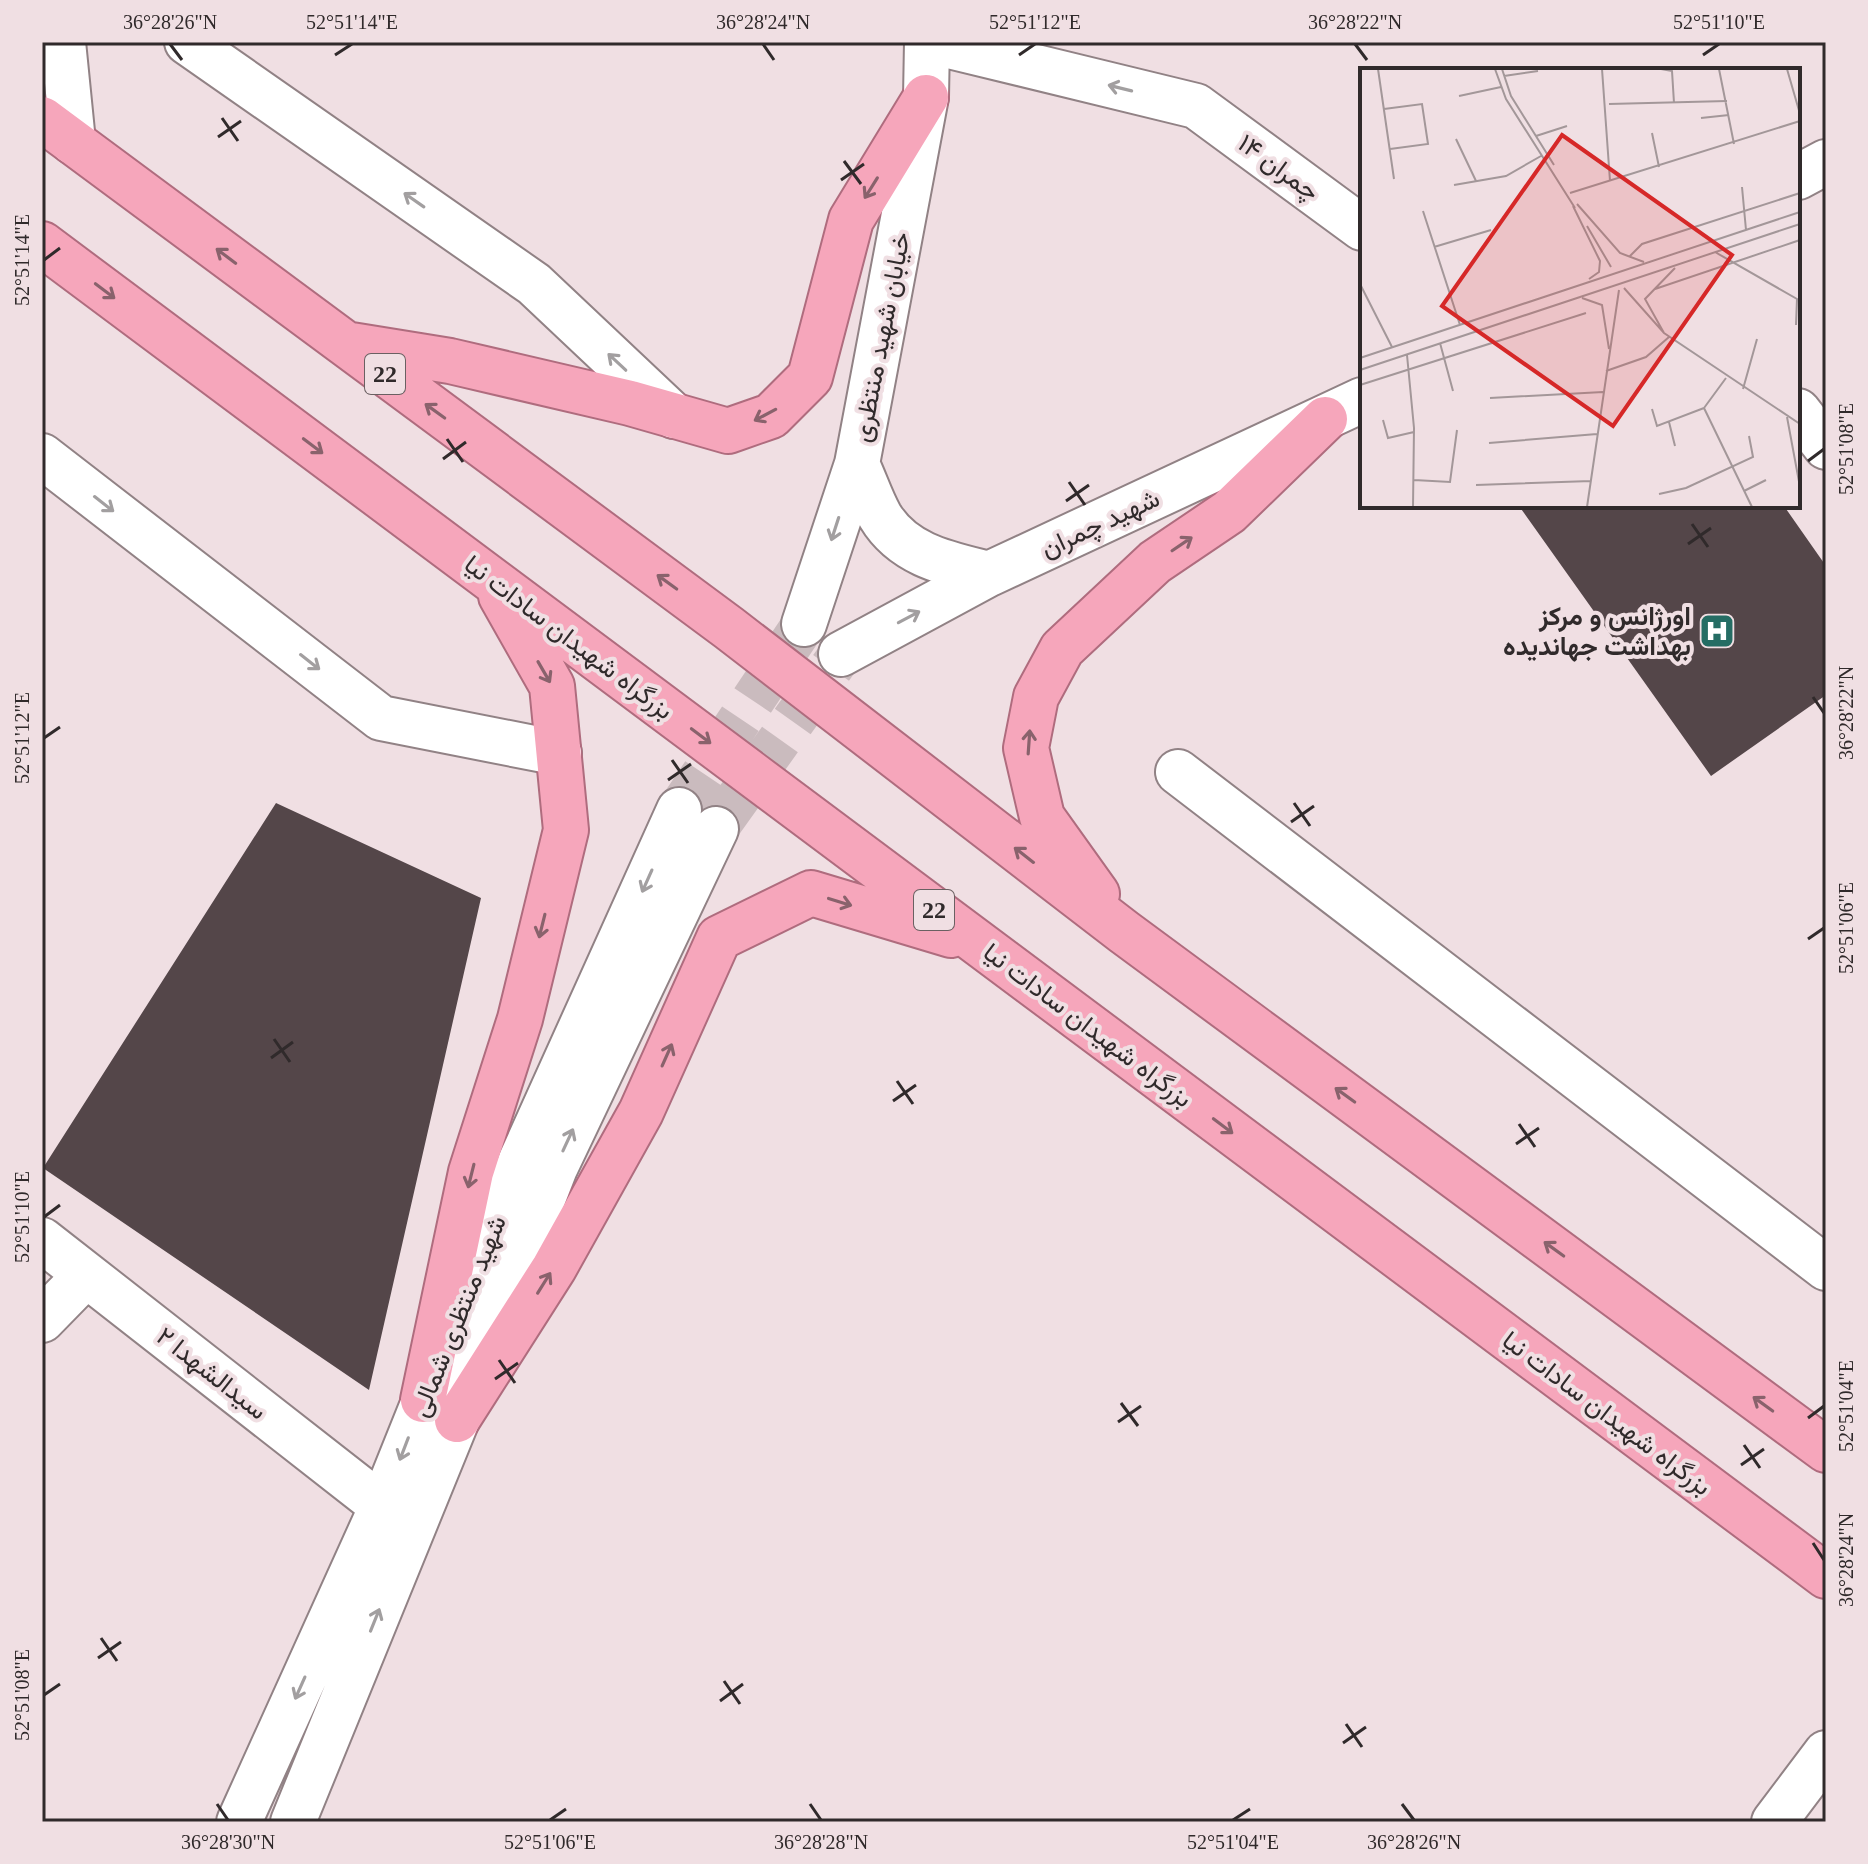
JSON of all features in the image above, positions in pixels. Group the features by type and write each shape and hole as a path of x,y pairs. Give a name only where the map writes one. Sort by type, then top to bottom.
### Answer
{"highway":[{"path":"345,344 450,361 630,403 728,431 771,416 810,377 851,220 926,97"},
{"name":"22","path":"58,130 729,628 1124,932 1826,1450"},
{"name":"بزرگراه شهیدان سادات نیا","path":"42,244 1826,1576"},
{"path":"1124,932 1042,817 1026,748 1036,697 1062,649 1155,562 1229,512 1344,409"},
{"path":"440,1410 471,1172 520,1019 566,830 552,686 492,580"},
{"path":"440,1410 554,1268 641,1112 719,938 811,893 978,943"}],"main road":[{"path":"58,130 63,42"},
{"path":"187,42 534,284 674,416"},
{"name":"خیابان شهید منتظری","path":"804,624 857,464 926,97 930,42"},
{"name":"چمران ۱۴","path":"930,42 1196,106 1360,227"},
{"path":"1800,176 1826,162"},
{"name":"شهید چمران","path":"841,654 989,574 1344,409"},
{"path":"1800,414 1826,447"},
{"path":"42,456 381,718 559,753"},
{"path":"857,464 881,518 906,544 931,560 989,574"},
{"path":"1178,772 1826,1268"},
{"name":"شهید منتظری شمالی","path":"293,1822 440,1410 521,1160 697,820"},
{"name":"سیدالشهدا ۲","path":"42,1240 382,1506"},
{"path":"42,1320 86,1275"},
{"name":"شهید منتظری شمالی","path":"239,1822 382,1506 440,1410"},
{"path":"1774,1822 1826,1753"}],"building":[{"name":"اورژانس و مرکز بهداشت جهاندیده","path":"1520,508 1785,508 1826,566 1826,695 1711,776"},
{"path":"276,803 481,898 369,1390 43,1168"}],"tunnel":[{"path":"679,810 804,624"},
{"path":"716,829 841,654"}],"place":[{"name":"اورژانس و مرکز بهداشت جهاندیده","path":"1717,631"}]}
